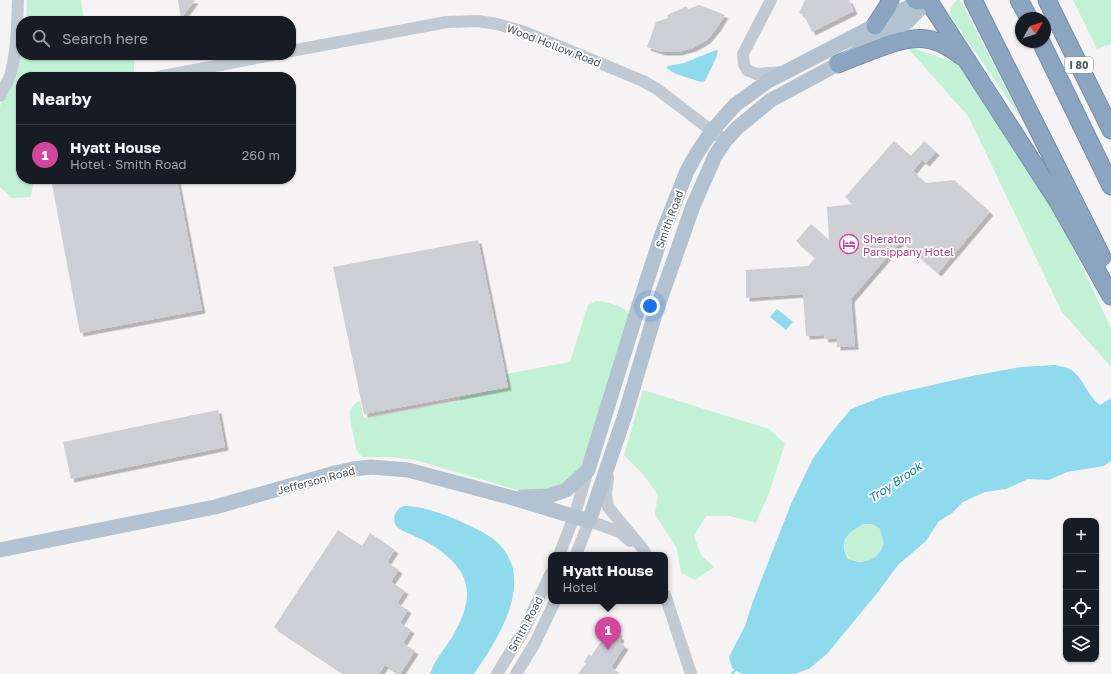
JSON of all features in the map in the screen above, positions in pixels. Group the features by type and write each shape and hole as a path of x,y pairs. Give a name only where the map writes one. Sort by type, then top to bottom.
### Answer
{"highway":[{"path":"875,26 888,6 890,0"},
{"path":"915,0 928,0 1059,204 1111,296"},
{"path":"1019,0 1026,12"},
{"name":"I 80","path":"1047,0 1111,130"},
{"path":"976,6 1111,275"},
{"path":"838,64 896,41 918,38 933,40 952,48 971,65"},
{"name":"I 80","path":"1044,48 1111,186"}],"main road":[{"name":"Smith Road","path":"588,470 662,234 687,171 712,131 725,115 742,99 768,81 905,9 928,0"},
{"name":"Smith Road","path":"589,521 625,415 656,314 693,206 709,167 726,141 738,127 771,100 838,64 908,21 928,0"},
{"name":"Jefferson Road","path":"0,550 215,507 334,473 353,469 377,467 408,470 513,498 589,521"},
{"path":"513,498 549,496 566,490 588,470"}],"street":[{"path":"17,16 18,0"},
{"path":"771,0 752,34 743,54 743,59 747,70 756,74 783,72"},
{"name":"Wood Hollow Road","path":"296,50 447,22 478,21 497,24 525,32 643,81 657,89 726,141"},
{"path":"0,96 15,78 16,39"},
{"path":"184,72 246,60"},
{"path":"610,461 606,494 608,507 643,552"},
{"name":"Smith Road","path":"560,552 574,517 588,470"},
{"name":"Smith Road","path":"577,552 589,521"},
{"name":"Jefferson Road","path":"589,521 620,532 641,552"},
{"name":"Smith Road","path":"497,674 524,630 548,579"},
{"name":"Smith Road","path":"516,674 535,643 554,604"},
{"path":"668,604 691,674"}],"green space":[{"path":"27,0 81,0 83,16 26,16"},
{"path":"957,0 960,0 1023,121 949,14 953,4"},
{"path":"1073,0 1111,0 1111,44 1097,49"},
{"path":"905,45 961,65 1058,216 1111,328 1111,367 1062,312 968,116"},
{"path":"19,60 134,60 134,72 16,72 16,184 33,184 31,197 12,198 0,187 0,106"},
{"path":"596,301 619,306 629,315 581,467 572,478 551,490 521,491 415,460 390,457 363,457 359,454 356,449 350,419 350,410 357,402 360,401 364,418 460,401 460,397 508,388 506,374 570,362 588,305"},
{"path":"643,390 769,429 785,444 769,493 756,523 730,516 706,516 694,536 701,555 714,567 695,580 681,573 677,549 655,514 658,495 642,473 624,455"},
{"path":"863,524 872,524 880,529 884,544 874,558 867,561 856,561 849,559 844,547 844,542 849,534"}],"water":[{"path":"716,50 718,51 716,58 705,81 701,82 676,74 666,68 668,66 684,63"},
{"path":"777,309 793,322 786,330 770,317"},
{"path":"1055,365 1068,368 1079,377 1092,397 1100,405 1111,398 1111,461 1104,466 1067,472 1049,480 1028,479 1006,489 985,492 963,502 951,514 939,521 926,541 898,565 878,592 827,654 809,669 794,674 742,674 732,668 729,657 745,626 753,601 791,504 812,460 851,409 884,396 972,376 1021,367","holes":["863,524 872,524 880,529 884,544 879,553 874,558 867,561 859,562 848,559 844,547 846,538 852,531"]},
{"path":"404,506 412,506 437,512 476,529 496,541 509,559 514,576 513,593 509,610 493,645 474,674 430,674 432,668 455,632 462,618 466,605 467,593 461,572 453,562 443,553 426,542 397,527 394,521 396,512"}],"building":[{"path":"178,0 195,0 183,16 181,16"},
{"path":"805,0 849,0 854,11 812,32 804,15 799,13"},
{"path":"699,5 725,15 707,40 693,48 678,52 662,52 647,47 656,22 668,18 667,15 687,6 688,9"},
{"name":"Sheraton Parsippany Hotel","path":"894,141 911,156 924,141 936,152 926,163 922,160 913,171 926,183 954,180 990,212 938,273 901,241 851,299 855,346 837,347 837,338 825,339 824,335 806,336 803,294 746,298 746,270 808,266 815,258 796,241 811,224 829,240 827,207 853,204 845,197"},
{"path":"52,184 178,184 202,310 80,333"},
{"path":"478,240 508,387 364,414 333,267"},
{"path":"218,410 225,447 71,479 63,442"},
{"path":"338,530 362,546 370,533 395,550 387,562 399,570 391,582 405,591 397,603 408,610 400,623 411,630 403,643 415,651 400,674 385,665 379,674 345,674 274,627"},
{"path":"613,629 619,633 618,635 621,637 619,642 625,646 611,667 620,674 578,674 586,663 584,662 589,654 591,656 608,632 610,633"}],"waterway":[{"name":"Troy Brook","path":"732,674 736,669"}],"place":[{"name":"Sheraton Parsippany Hotel","path":"849,244"},
{"name":"Hyatt House","path":"608,650"}]}
